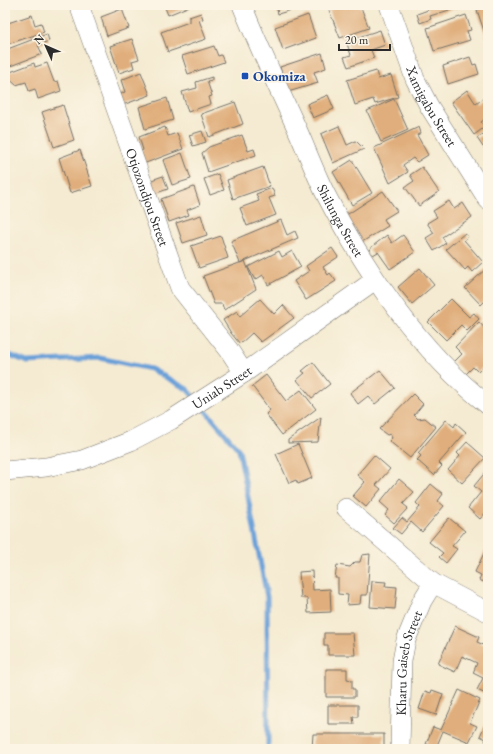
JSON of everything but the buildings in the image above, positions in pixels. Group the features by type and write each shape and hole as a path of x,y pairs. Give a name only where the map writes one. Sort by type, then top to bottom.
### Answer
{"street":[{"name":"Otjozondjou Street","path":"79,5 180,288 229,350 244,373"},
{"name":"Shilunga Street","path":"242,5 325,192 375,280 420,338 454,375 488,405"},
{"name":"Xamigabu Street","path":"389,5 415,79 429,106 488,200"},
{"name":"Uniab Street","path":"5,471 46,468 82,460 131,441 171,420 244,373 375,280"},
{"path":"346,508 433,583 488,612"},
{"name":"Kharu Gaiseb Street","path":"400,749 402,661 406,640 422,601 433,583"}],"waterway":[{"path":"5,353 27,362 100,358 151,369 187,389 239,450 267,597 268,749"}],"place":[{"name":"Okomiza","path":"245,76"}]}
